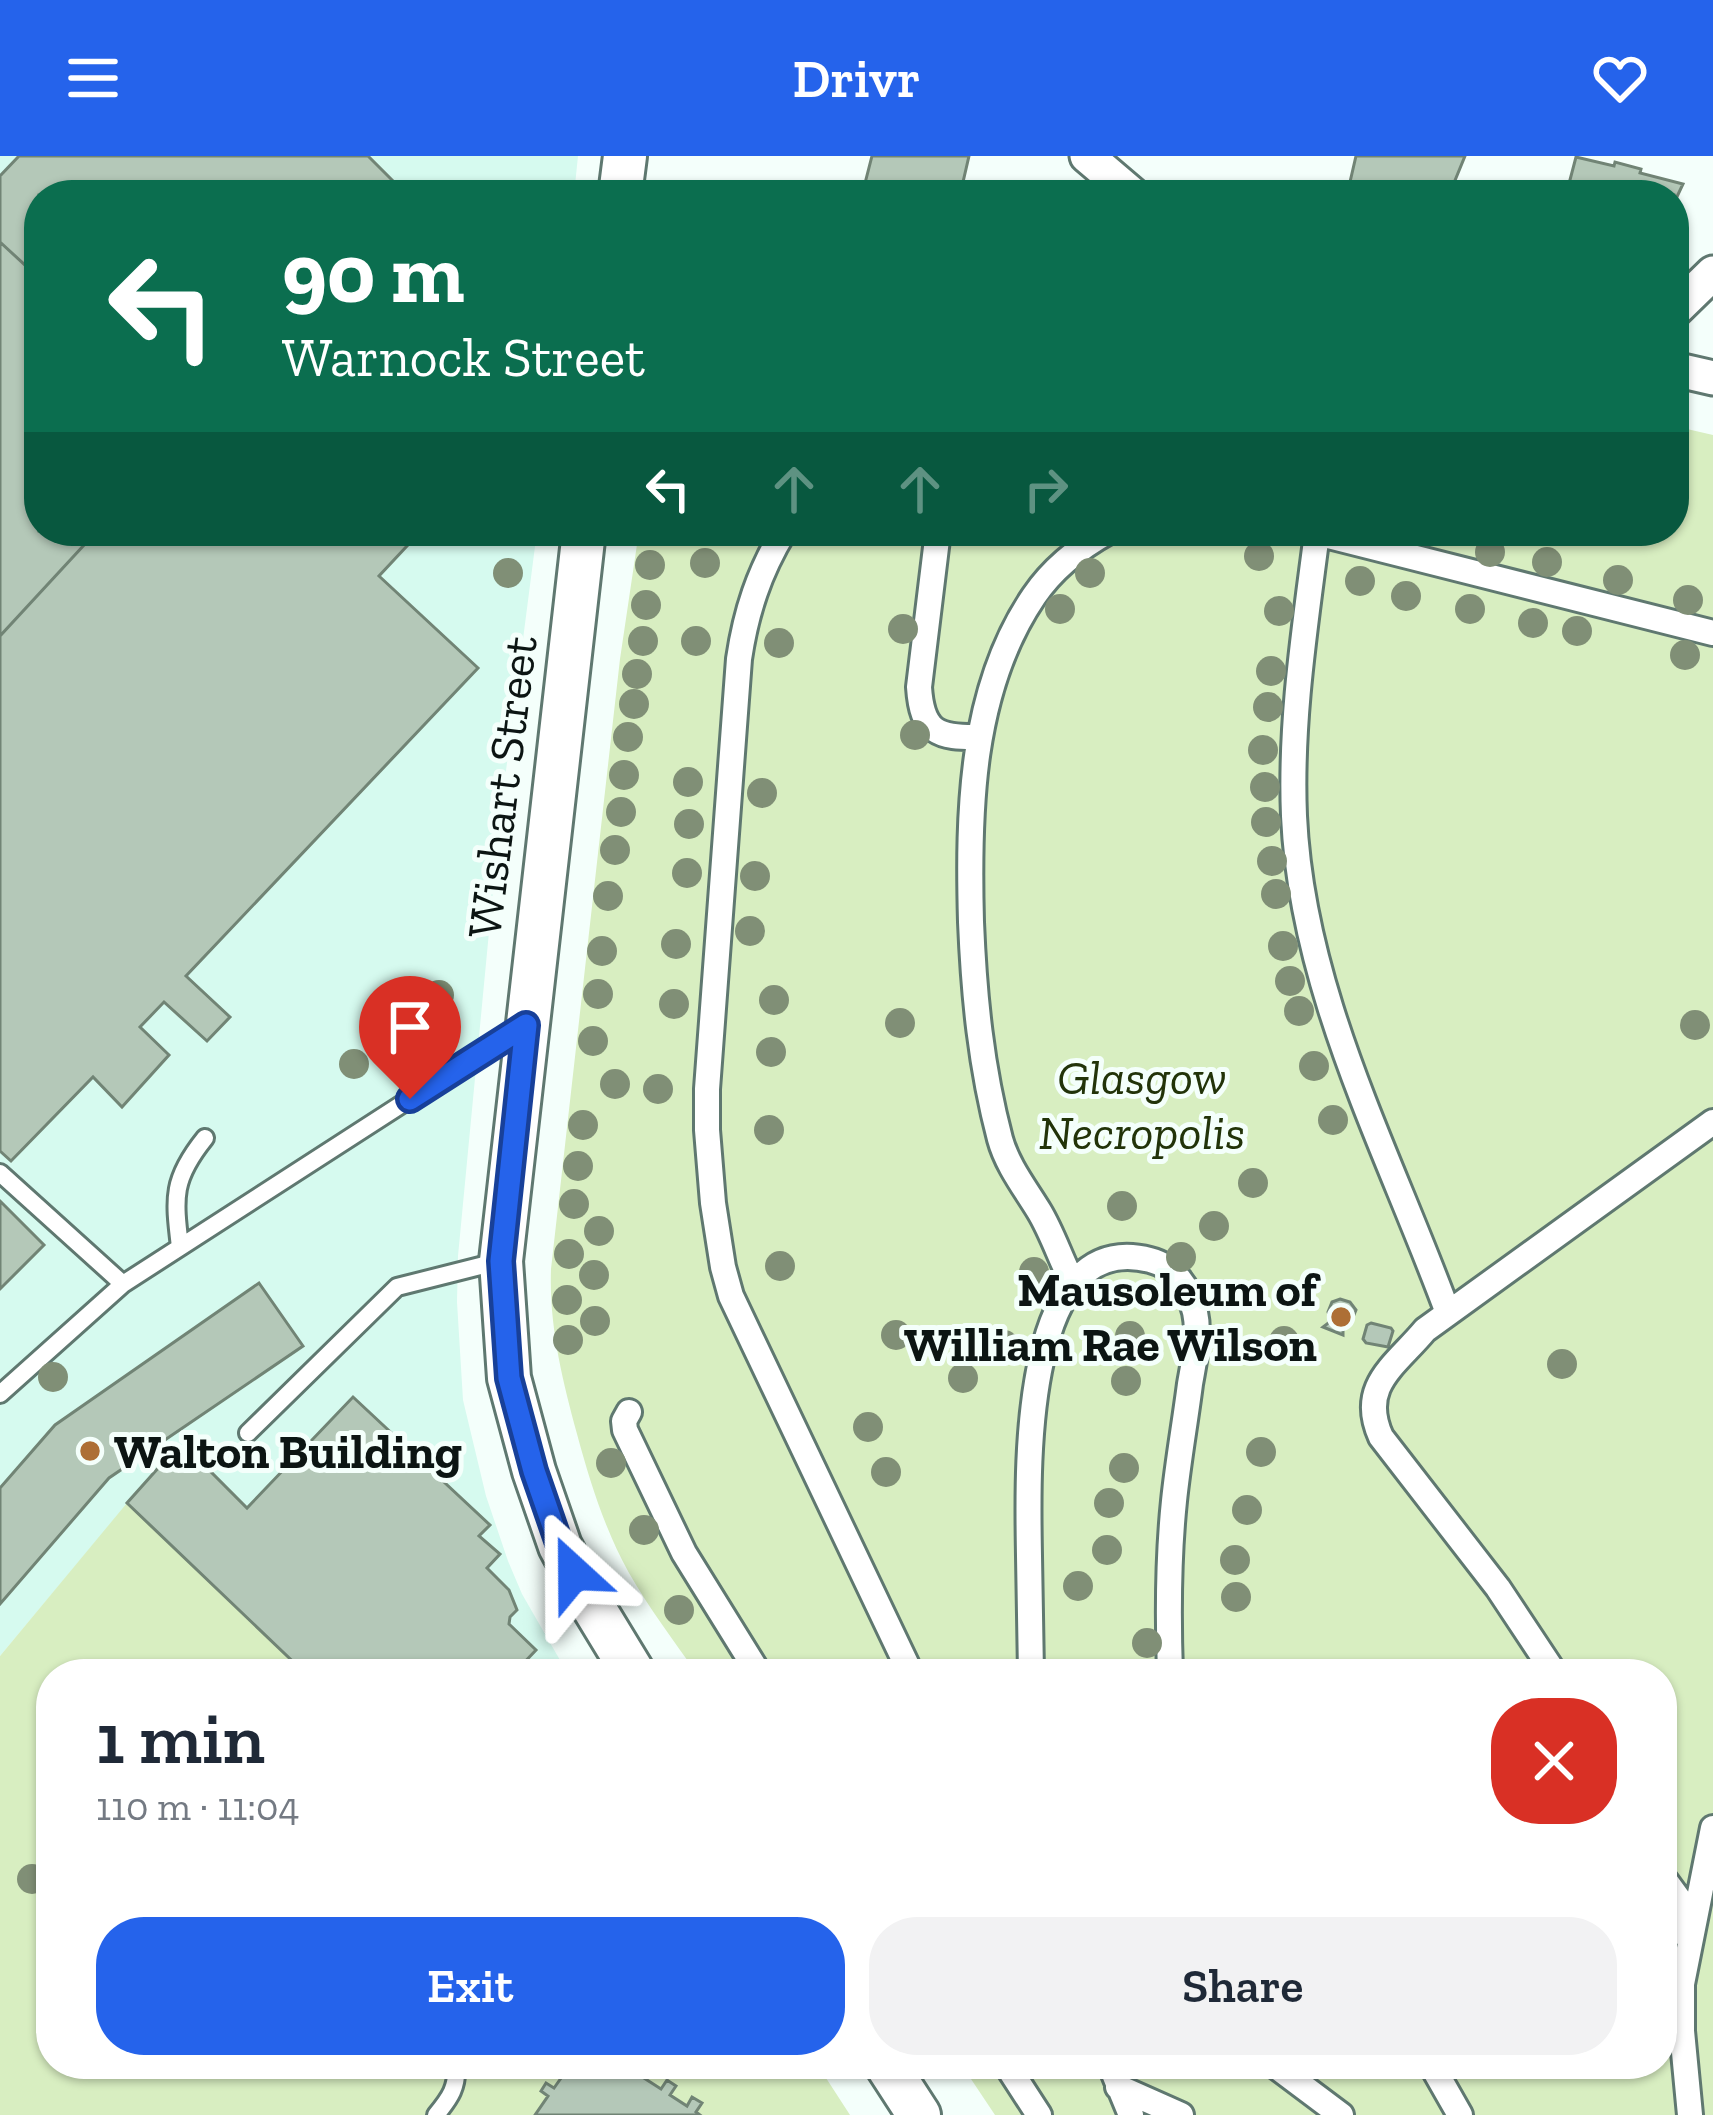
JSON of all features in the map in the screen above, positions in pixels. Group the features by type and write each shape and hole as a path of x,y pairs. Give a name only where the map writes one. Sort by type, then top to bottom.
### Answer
{"street":[{"path":"1087,156 1115,180"},
{"path":"1689,296 1713,273"},
{"name":"Wishart Street","path":"582,546 501,1261 509,1378 534,1471 560,1546 625,1659"},
{"path":"776,546 750,601 739,659 707,1089 709,1172 731,1296 903,1659"},
{"path":"936,546 920,699 935,732 952,738 980,736"},
{"path":"1074,1285 1000,1143 973,988 970,867 980,736 1006,647 1034,596 1086,546"},
{"path":"1310,546 1294,744 1294,820 1303,888 1319,967 1349,1069 1448,1312"},
{"path":"1366,546 1713,634"},
{"path":"1546,1659 1498,1588 1382,1437 1374,1421 1374,1396 1386,1373 1425,1330 1713,1122"},
{"path":"1031,1659 1028,1500 1033,1403 1046,1340 1064,1298 1084,1274 1108,1261 1137,1258 1167,1267 1178,1277 1196,1316 1172,1535 1170,1659"},
{"path":"629,1412 625,1430 661,1508 749,1659"},
{"path":"1690,2115 1681,2012 1684,1972 1713,1828"},
{"path":"1677,1897 1694,1920"},
{"path":"1677,1930 1694,1920"},
{"path":"896,2079 919,2115"},
{"path":"1016,2079 1039,2115"},
{"path":"1116,2079 1131,2115"},
{"path":"1121,2079 1181,2115"},
{"path":"1294,2079 1341,2115"},
{"path":"1440,2079 1460,2115"}],"lane":[{"path":"0,1394 122,1284 526,1025"},
{"path":"181,1247 176,1192 187,1160 205,1138"},
{"path":"0,1173 122,1284"},
{"path":"248,1433 397,1287 501,1261"},
{"path":"436,2115 452,2096 457,2079"}],"shaded area":[{"path":"0,156 578,156 576,180 24,180 24,546 535,546 500,817 457,1302 463,1400 486,1496 522,1594 559,1659 290,1659 127,1504 0,1656"}],"green space":[{"name":"Glasgow Necropolis","path":"1689,429 1713,435 1713,2115 995,2115 971,2079 1677,2079 1677,1659 687,1659 637,1586 605,1523 566,1393 551,1290 620,659 637,546 1689,546"},
{"path":"127,1503 290,1659 36,1659 36,2079 827,2079 850,2115 0,2115 0,1656"}],"building":[{"path":"19,156 368,156 392,180 24,180 24,264 0,242 0,176"},
{"path":"872,156 969,156 963,180 866,180"},
{"path":"1356,156 1465,156 1455,180 1350,180"},
{"path":"1576,157 1614,166 1615,162 1667,180 1570,180"},
{"path":"0,242 24,264 24,546 83,546 0,636"},
{"path":"83,546 407,546 379,576 478,668 186,976 230,1017 207,1041 164,1002 140,1027 169,1055 122,1107 93,1077 11,1161 0,1151 0,636"},
{"path":"0,1201 44,1245 0,1289"},
{"name":"Walton Building","path":"259,1283 303,1346 109,1478 0,1604 0,1488 55,1425"},
{"name":"Mausoleum of William Rae Wilson","path":"1340,1299 1356,1310 1351,1322 1343,1326 1343,1335 1323,1327 1331,1321 1332,1302"},
{"path":"1371,1323 1391,1328 1388,1347 1363,1339"},
{"path":"353,1397 490,1525 479,1536 500,1554 487,1568 509,1590 517,1610 509,1624 536,1650 528,1659 290,1659 127,1503 177,1447 195,1464 198,1459 247,1508"},
{"path":"560,2079 646,2079 661,2089 667,2080 676,2086 670,2095 687,2106 692,2097 702,2103 696,2112 700,2115 535,2115 548,2096 541,2091 546,2083 554,2088"}],"place":[{"name":"Mausoleum of William Rae Wilson","path":"1341,1317"},
{"name":"Walton Building","path":"90,1451"}],"route":[{"path":"410,1099 526,1025 501,1261 509,1378 534,1471 574,1573"}]}
